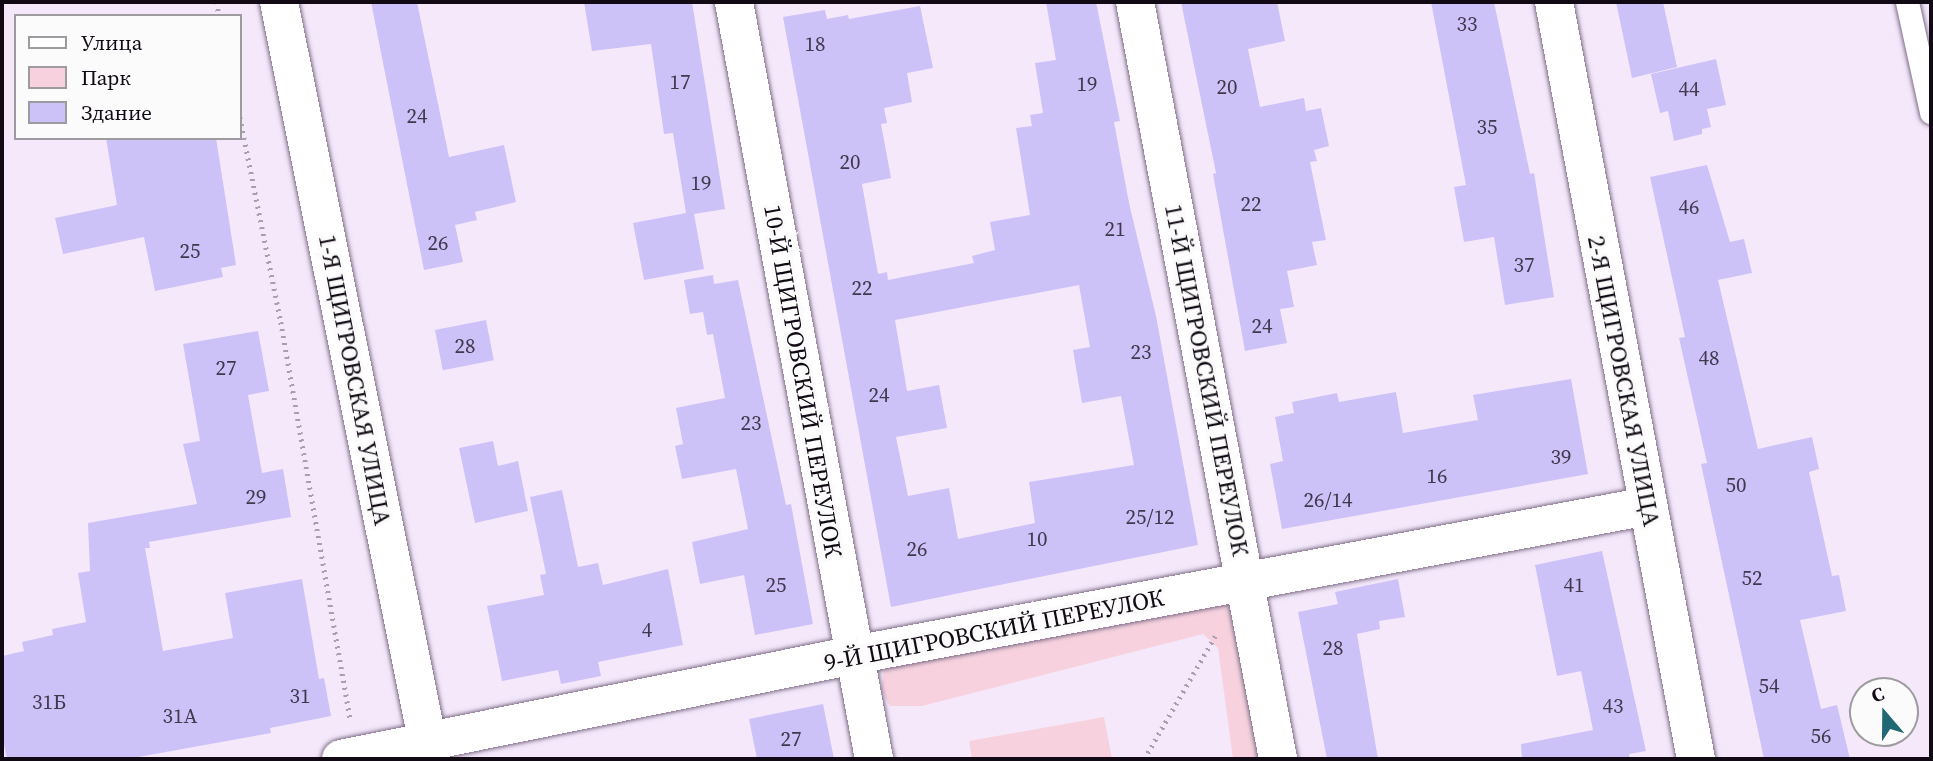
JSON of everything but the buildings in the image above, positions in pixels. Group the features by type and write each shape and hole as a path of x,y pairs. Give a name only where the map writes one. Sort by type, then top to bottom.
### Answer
{"street":[{"name":"1-Я ЩИГРОВСКАЯ УЛИЦА","path":"279,2 429,752"},
{"name":"10-Й ЩИГРОВСКИЙ ПЕРЕУЛОК","path":"734,2 874,759"},
{"name":"11-Й ЩИГРОВСКИЙ ПЕРЕУЛОК","path":"1135,2 1278,759"},
{"name":"2-Я ЩИГРОВСКАЯ УЛИЦА","path":"1554,2 1696,759"},
{"name":"9-Й ЩИГРОВСКИЙ ПЕРЕУЛОК","path":"352,757 429,752 854,655 1647,506"}],"lane":[{"path":"1907,2 1931,112"}],"path":[{"path":"242,127 281,321 352,757"},
{"path":"1143,759 1245,583"}],"green space":[{"path":"1221,601 1243,619 1268,759 1233,759 1218,648 1203,634 922,706 890,706 881,690 884,671 900,660"},
{"path":"1104,717 1112,759 972,759 969,741"}]}
